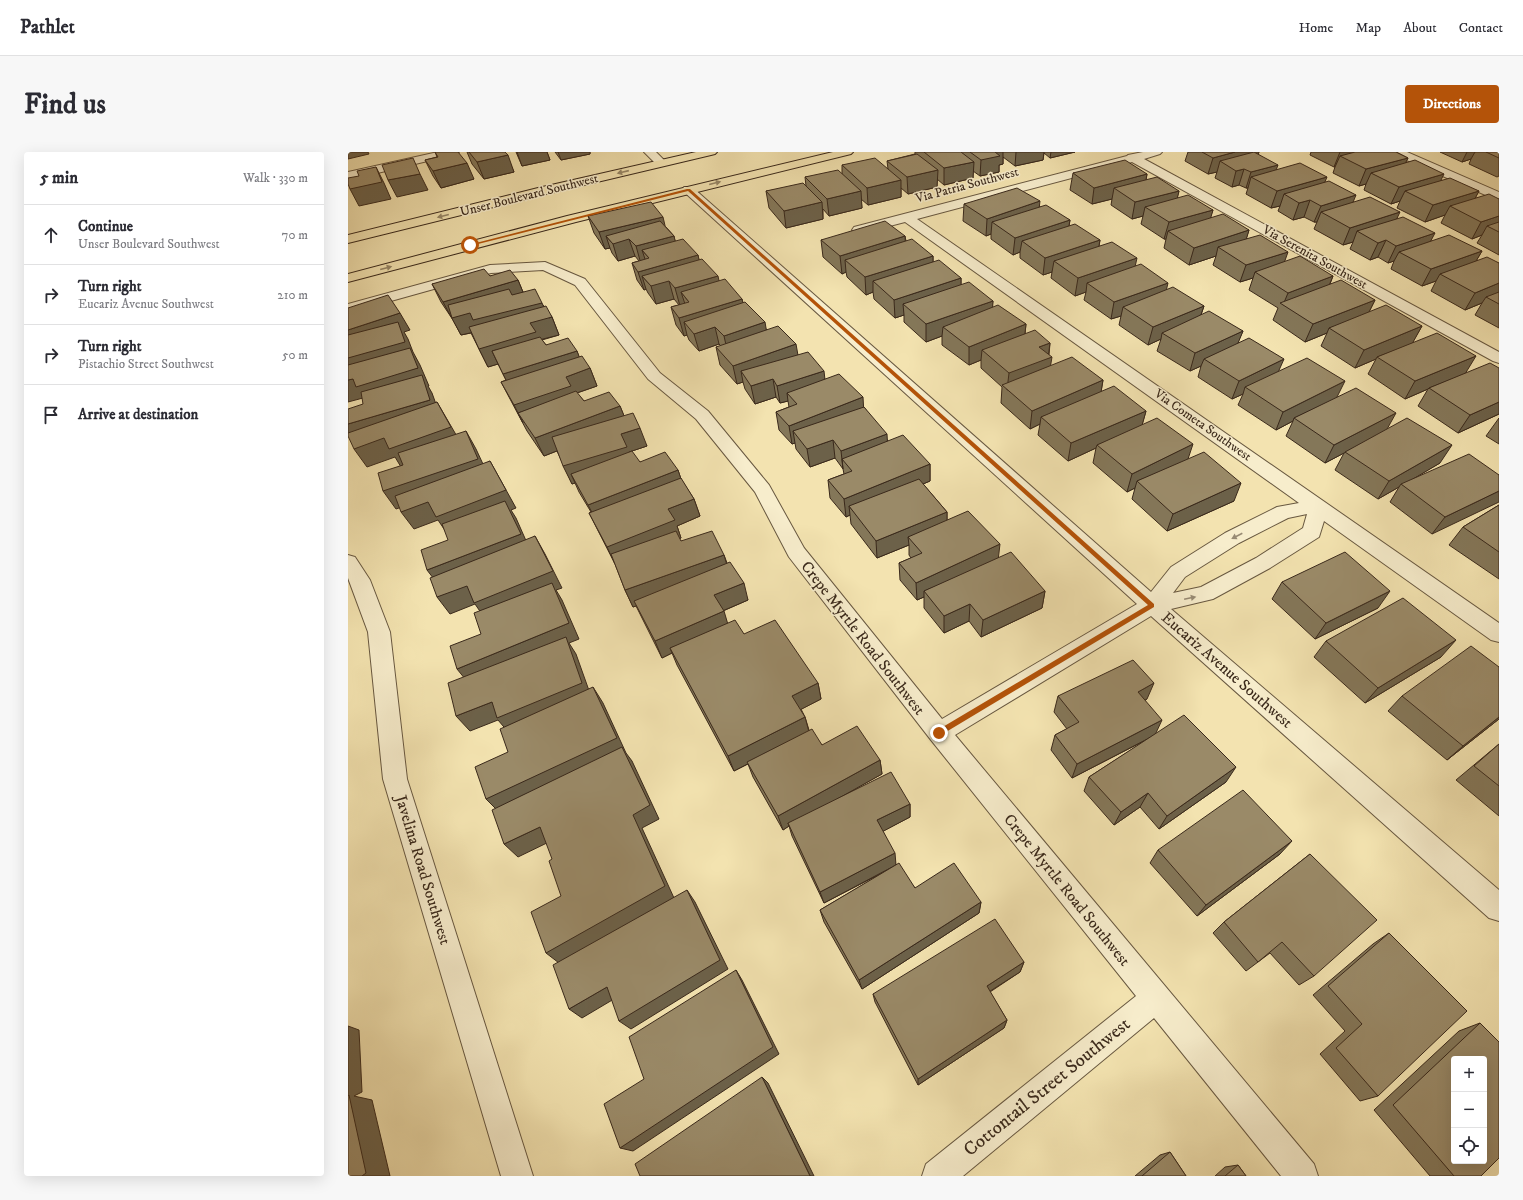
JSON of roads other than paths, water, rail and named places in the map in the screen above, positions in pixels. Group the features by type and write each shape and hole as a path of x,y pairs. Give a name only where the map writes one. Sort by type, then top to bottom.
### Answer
{"main road":[{"name":"Unser Boulevard Southwest","path":"348,239 711,152"},
{"path":"348,278 572,218 847,152"}],"street":[{"path":"348,176 453,152"},
{"path":"650,152 661,163"},
{"name":"Via Patria Southwest","path":"847,233 1132,157 1156,152"},
{"path":"1397,152 1499,197"},
{"name":"Via Serenita Southwest","path":"1132,157 1499,358"},
{"name":"Eucariz Avenue Southwest","path":"688,190 1152,605 1499,908"},
{"name":"Via Cometa Southwest","path":"906,217 1499,634"},
{"name":"Crepe Myrtle Road Southwest","path":"348,309 490,270 545,266 580,282 654,376 702,415 763,489 796,552 939,733 1302,1176"},
{"path":"939,733 1152,605 1206,594 1263,562 1312,532 1318,506 1284,512 1232,538 1178,572 1152,605"},
{"name":"Javelina Road Southwest","path":"348,562 360,580 378,632 395,778 517,1176"},
{"name":"Cottontail Street Southwest","path":"938,1176 1156,998"}]}
